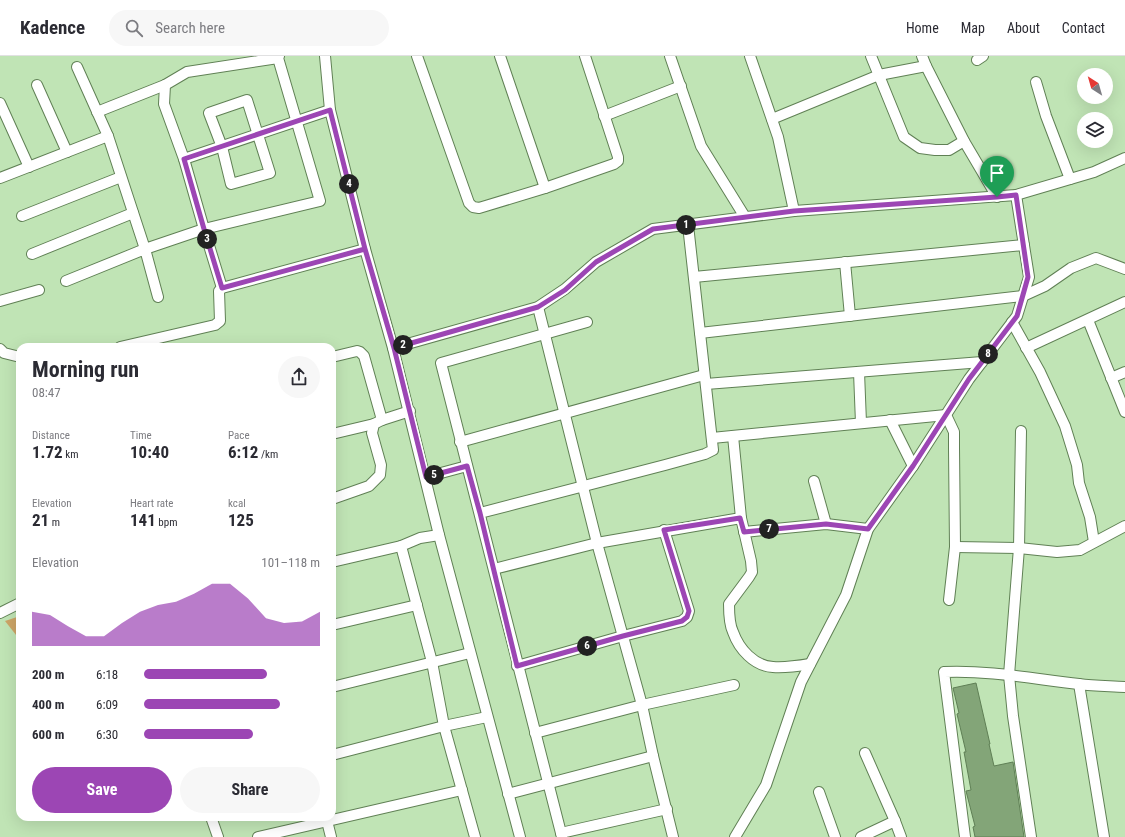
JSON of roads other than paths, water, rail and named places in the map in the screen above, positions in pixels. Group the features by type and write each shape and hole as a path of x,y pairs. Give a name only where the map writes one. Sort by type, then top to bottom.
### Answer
{"street":[{"path":"325,56 330,110 365,249 394,348 439,535 520,837"},
{"path":"417,56 469,203 473,207 479,208 545,188 614,164 618,161 585,56"},
{"path":"500,56 545,188"},
{"path":"670,56 701,146 745,217"},
{"path":"750,56 778,137 794,211"},
{"path":"871,56 904,136 920,148 936,150 949,150 964,142"},
{"path":"66,281 145,249 204,229 320,201 279,57 187,72 165,85 97,112"},
{"path":"772,119 879,75 924,61 964,142 997,197"},
{"path":"77,67 108,136 145,249 158,296"},
{"path":"1036,82 1046,116 1070,179"},
{"path":"37,85 67,152"},
{"path":"165,85 164,104 184,159 222,288"},
{"path":"604,116 681,86"},
{"path":"247,100 258,133 270,172 231,184 222,147 209,113 247,100"},
{"path":"0,103 29,167"},
{"path":"184,159 330,110"},
{"path":"0,178 108,136"},
{"path":"394,348 538,307 565,290 596,262 653,229 794,211 1016,195 1094,172 1125,158"},
{"path":"22,216 121,177"},
{"path":"735,837 766,785 801,682 846,595 868,529 913,466 969,379 1017,316 1028,277 1016,195"},
{"path":"32,254 133,213"},
{"path":"480,513 583,487 705,454 714,450 688,224"},
{"path":"694,277 1024,245"},
{"path":"137,343 215,325 220,321 219,292 222,288 365,249"},
{"path":"700,333 1023,296 1045,286 1071,268 1096,258 1125,269"},
{"path":"845,262 850,316"},
{"path":"0,301 39,290"},
{"path":"1026,348 1125,302"},
{"path":"538,307 597,543 642,705 673,837"},
{"path":"1088,320 1125,412"},
{"path":"587,322 441,363 561,835 667,809"},
{"path":"1012,322 1040,372 1065,426 1077,465 1079,483 1090,517 1094,542"},
{"path":"0,350 4,353 16,356"},
{"path":"336,356 357,351 364,356 378,422 372,433 381,465 380,475 369,486 336,498"},
{"path":"460,442 565,413 705,379 859,372 982,362"},
{"path":"859,372 861,423"},
{"path":"1111,378 1125,372"},
{"path":"336,433 410,412"},
{"path":"712,438 946,415"},
{"path":"946,415 954,432 955,547 948,600"},
{"path":"890,420 913,466"},
{"path":"1021,431 1019,548 1010,675 1013,716 1031,837"},
{"path":"733,436 740,518 751,561 752,572 729,604 732,632 753,662 771,667 791,667 810,664"},
{"path":"426,477 467,466"},
{"path":"814,481 826,524"},
{"path":"494,569 597,543 664,530 740,518"},
{"path":"744,532 826,524 868,529"},
{"path":"955,547 1019,548 1057,552 1072,551 1080,550 1125,526"},
{"path":"517,666 682,621 687,617 689,611 664,530"},
{"path":"336,561 401,546 420,538 439,535"},
{"path":"401,546 432,662 444,726 475,837"},
{"path":"336,625 417,604"},
{"path":"0,613 16,605"},
{"path":"336,686 470,653"},
{"path":"965,837 944,672 1010,675 1079,684 1125,687"},
{"path":"1079,684 1104,837"},
{"path":"535,734 642,705 734,685"},
{"path":"336,753 444,726 487,717"},
{"path":"865,753 901,837"},
{"path":"508,794 653,756"},
{"path":"336,817 462,790"},
{"path":"819,792 835,837"},
{"path":"212,821 218,837"},
{"path":"258,837 318,821"},
{"path":"327,821 331,837"},
{"path":"861,837 895,821"}]}
